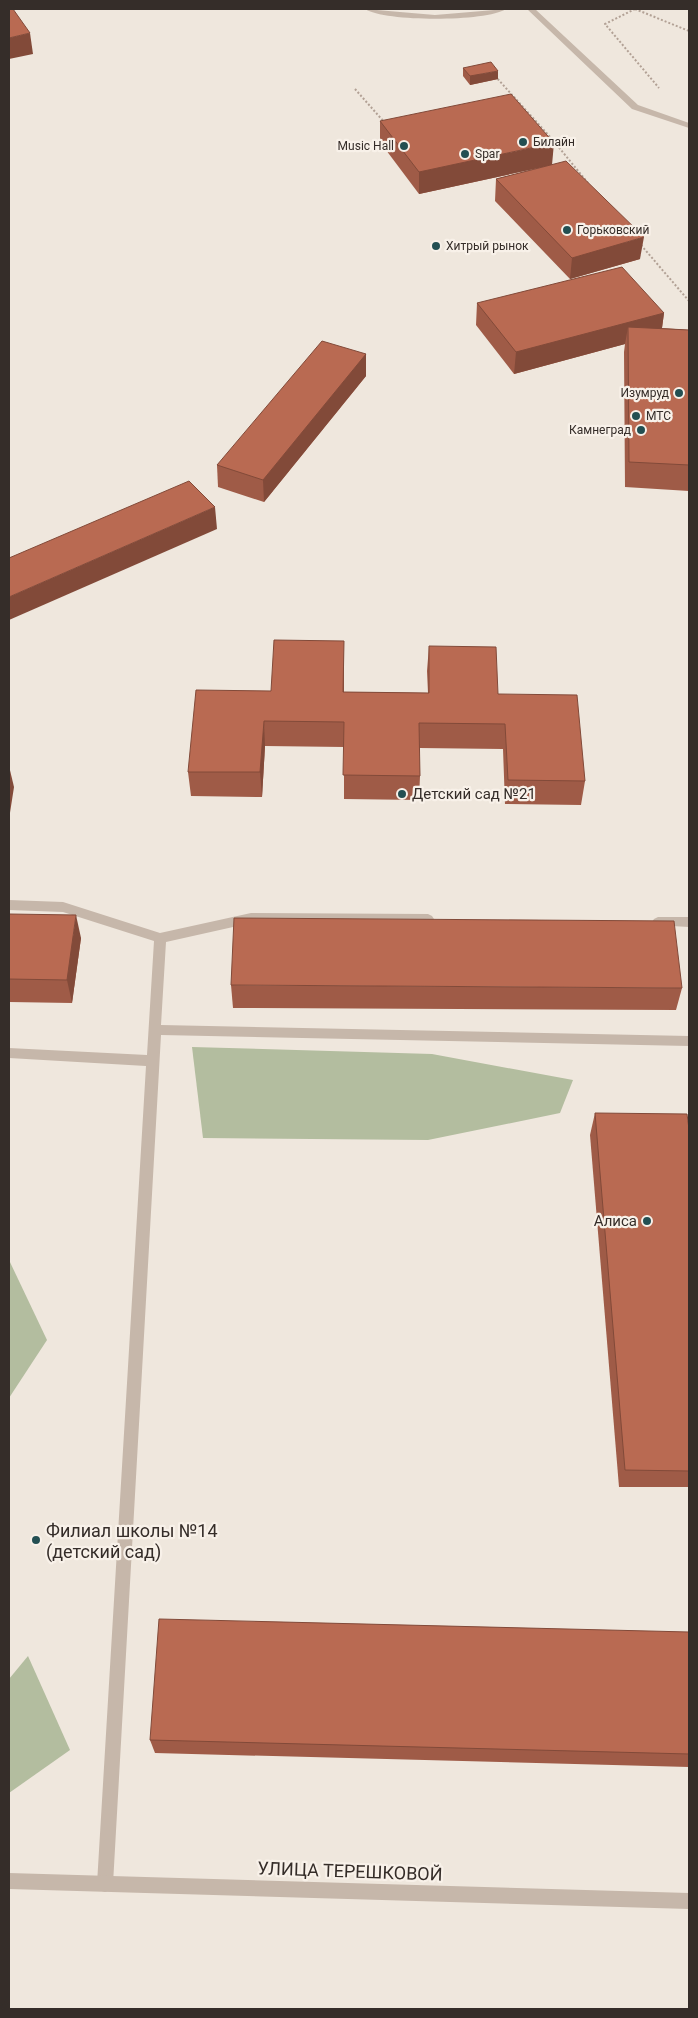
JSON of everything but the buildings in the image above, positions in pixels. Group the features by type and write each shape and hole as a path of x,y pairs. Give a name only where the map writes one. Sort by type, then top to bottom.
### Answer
{"street":[{"path":"369,9 418,17 446,17 474,15 502,9"},
{"path":"531,9 635,107 689,126"},
{"path":"9,905 63,907 160,938 251,918 440,920"},
{"path":"650,922 689,922"},
{"path":"106,1884 160,938"},
{"path":"155,1030 689,1041"},
{"path":"9,1054 153,1061"},
{"name":"УЛИЦА ТЕРЕШКОВОЙ","path":"9,1881 689,1901"}],"path":[{"path":"661,91 604,24 635,9 689,31"},
{"path":"494,75 552,139 589,184"},
{"path":"356,90 386,125"},
{"path":"639,243 689,301"}],"green space":[{"path":"192,1047 432,1054 573,1080 560,1113 428,1140 203,1138"},
{"path":"9,1260 47,1340 9,1398"},
{"path":"28,1656 70,1750 9,1793 9,1679"}],"place":[{"name":"Билайн","path":"523,142"},
{"name":"Music Hall","path":"404,146"},
{"name":"Spar","path":"465,154"},
{"name":"Горьковский","path":"567,230"},
{"name":"Хитрый рынок","path":"436,246"},
{"name":"Изумруд","path":"679,393"},
{"name":"МТС","path":"636,416"},
{"name":"Камнеград","path":"641,430"},
{"name":"Детский сад №21","path":"402,794"},
{"name":"Алиса","path":"647,1221"},
{"name":"Филиал школы №14 (детский сад)","path":"36,1540"}]}
